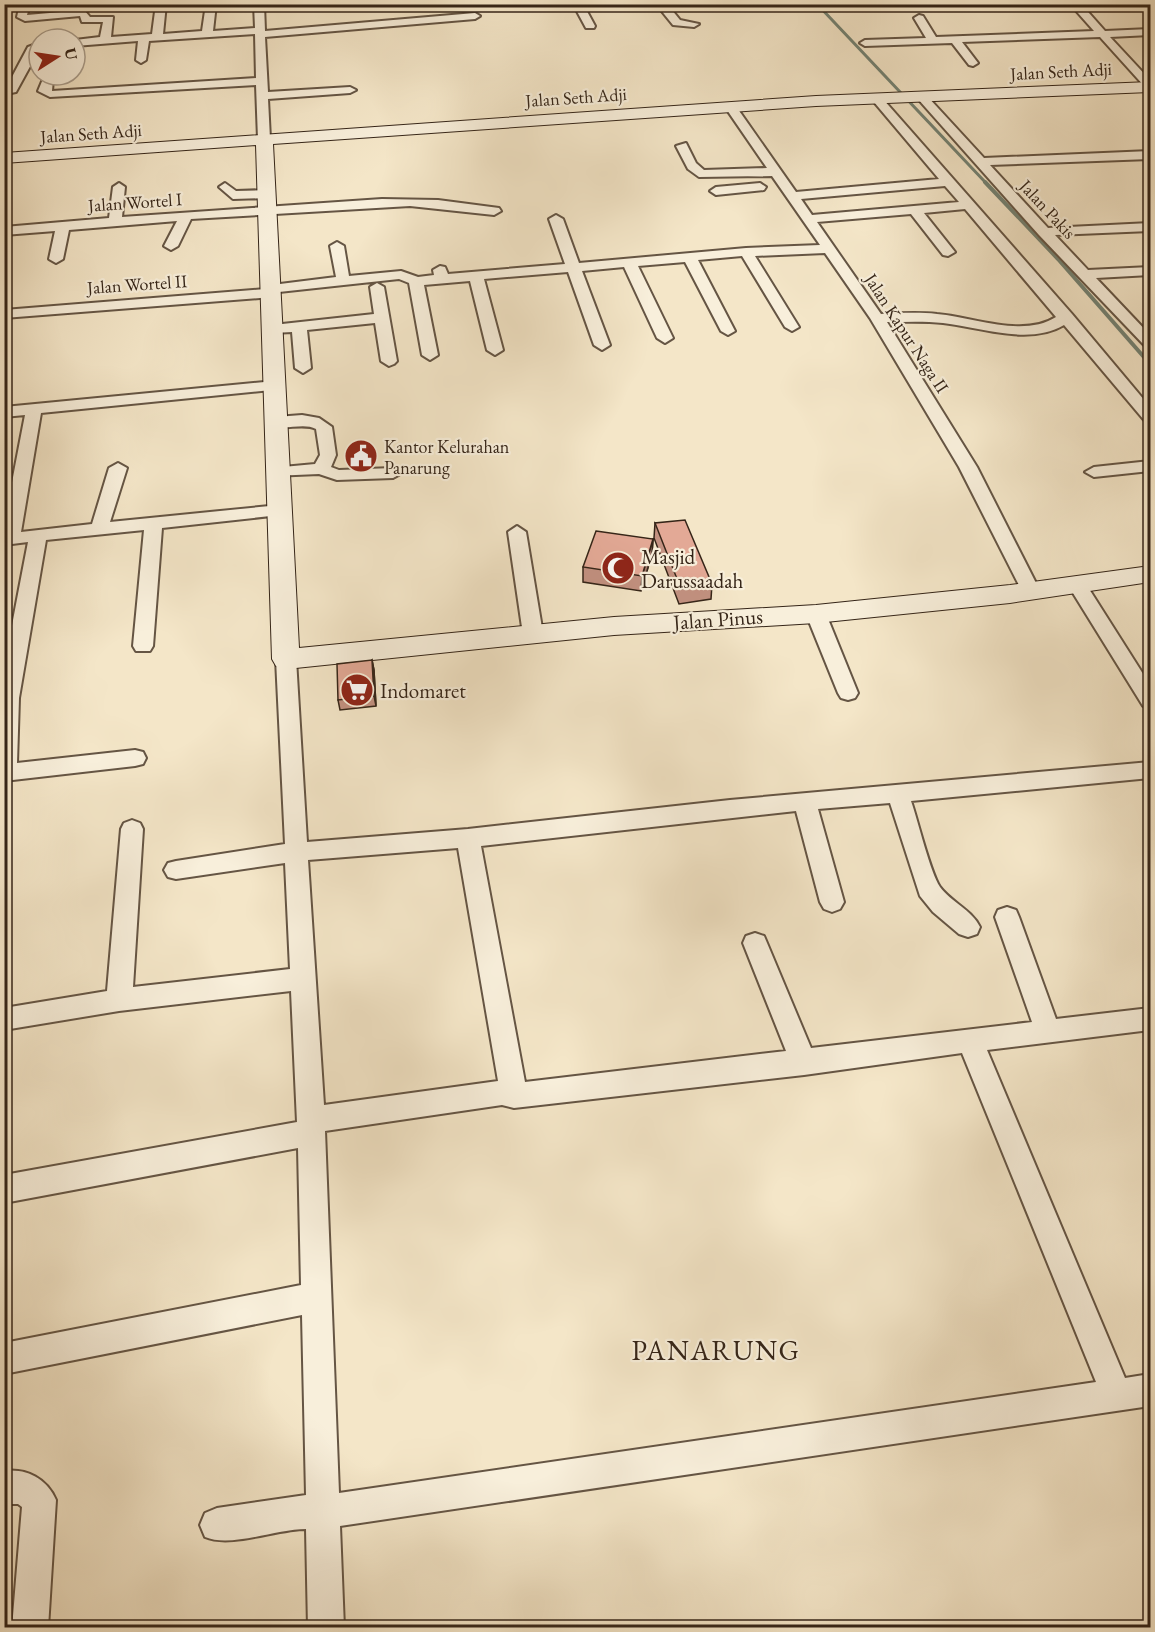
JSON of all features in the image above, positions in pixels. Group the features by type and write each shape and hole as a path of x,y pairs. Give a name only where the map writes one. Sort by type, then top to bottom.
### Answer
{"street":[{"path":"13,5 24,4 22,17 25,18 84,13 86,20 109,20 105,40"},
{"path":"157,37 161,4"},
{"path":"207,34 211,4"},
{"path":"259,4 294,852 311,1126 326,1628"},
{"path":"578,4 590,26"},
{"path":"661,4 676,23 694,24"},
{"path":"1075,4 1150,86"},
{"path":"87,42 448,23 475,16"},
{"path":"919,18 933,40"},
{"path":"865,43 1150,32"},
{"path":"141,60 144,38"},
{"path":"954,39 973,63"},
{"path":"10,92 27,59"},
{"path":"45,87 44,91 50,94 262,81"},
{"name":"Jalan Seth Adji","path":"4,158 731,107 1150,86"},
{"path":"263,96 350,90"},
{"name":"Jalan Pakis","path":"920,97 1150,343"},
{"path":"878,100 947,182 1067,317 1150,417"},
{"name":"Jalan Kapur Naga II","path":"731,107 806,219 877,318 968,467 1031,591"},
{"path":"682,146 698,173 775,172"},
{"path":"980,162 1150,155"},
{"path":"716,191 787,191 947,182"},
{"path":"115,222 119,187"},
{"path":"225,187 233,195 269,205 412,203 466,205 494,211"},
{"name":"Jalan Wortel I","path":"4,231 186,216 269,205"},
{"path":"806,219 968,205"},
{"path":"914,209 948,252"},
{"path":"171,246 186,216"},
{"path":"556,219 602,345"},
{"path":"56,259 63,225"},
{"path":"1044,232 1150,227"},
{"path":"338,246 344,280"},
{"name":"Jalan Wortel II","path":"4,314 272,291 344,280 401,275 416,281 441,274 476,275 746,252 827,249"},
{"path":"746,252 792,327"},
{"path":"688,257 728,331"},
{"path":"629,262 665,338"},
{"path":"1086,274 1150,271"},
{"path":"476,275 495,350"},
{"path":"416,281 430,355"},
{"path":"377,287 389,361"},
{"path":"877,318 944,318 1035,329 1059,324 1067,317"},
{"path":"273,329 382,318"},
{"path":"299,326 303,368"},
{"path":"4,412 275,386"},
{"path":"34,410 8,539 280,510"},
{"path":"276,422 308,420 318,422 324,427 328,455 321,469"},
{"path":"1094,472 1150,466"},
{"path":"100,529 102,513 118,468"},
{"path":"278,472 321,469 337,475 393,473"},
{"path":"143,646 153,524"},
{"path":"517,532 533,634"},
{"path":"38,536 7,698 5,778 135,758"},
{"name":"Jalan Pinus","path":"286,659 533,634 724,618 816,614 1031,591 1150,574"},
{"path":"1077,585 1150,701"},
{"path":"816,614 848,693"},
{"path":"176,870 294,852 468,838 1150,770"},
{"path":"898,794 928,889 941,905 968,927"},
{"path":"805,803 832,902"},
{"path":"119,1000 132,830"},
{"path":"468,838 514,1096"},
{"path":"1007,917 1048,1031"},
{"path":"755,943 804,1062"},
{"path":"4,1019 119,1000 301,979"},
{"path":"4,1189 311,1126 502,1093 514,1096 804,1062 969,1039 1150,1019"},
{"path":"969,1039 1116,1394"},
{"path":"4,1359 316,1297"},
{"path":"217,1525 291,1512 322,1512 1150,1390"},
{"path":"4,1488 15,1486 28,1489 39,1500 30,1628"}],"building":[{"path":"685,520 712,584 681,589 655,523"},
{"path":"596,531 653,539 642,576 583,567"},
{"name":"Indomaret","path":"372,660 374,696 338,700 337,664"}],"waterway":[{"path":"817,4 986,183"},
{"path":"985,182 1058,259 1150,364"}],"place":[{"name":"Kantor Kelurahan Panarung","path":"361,456"},
{"name":"Masjid Darussaadah","path":"618,568"},
{"name":"Indomaret","path":"357,690"}],"district":[{"name":"PANARUNG","path":"716,1350"}]}
